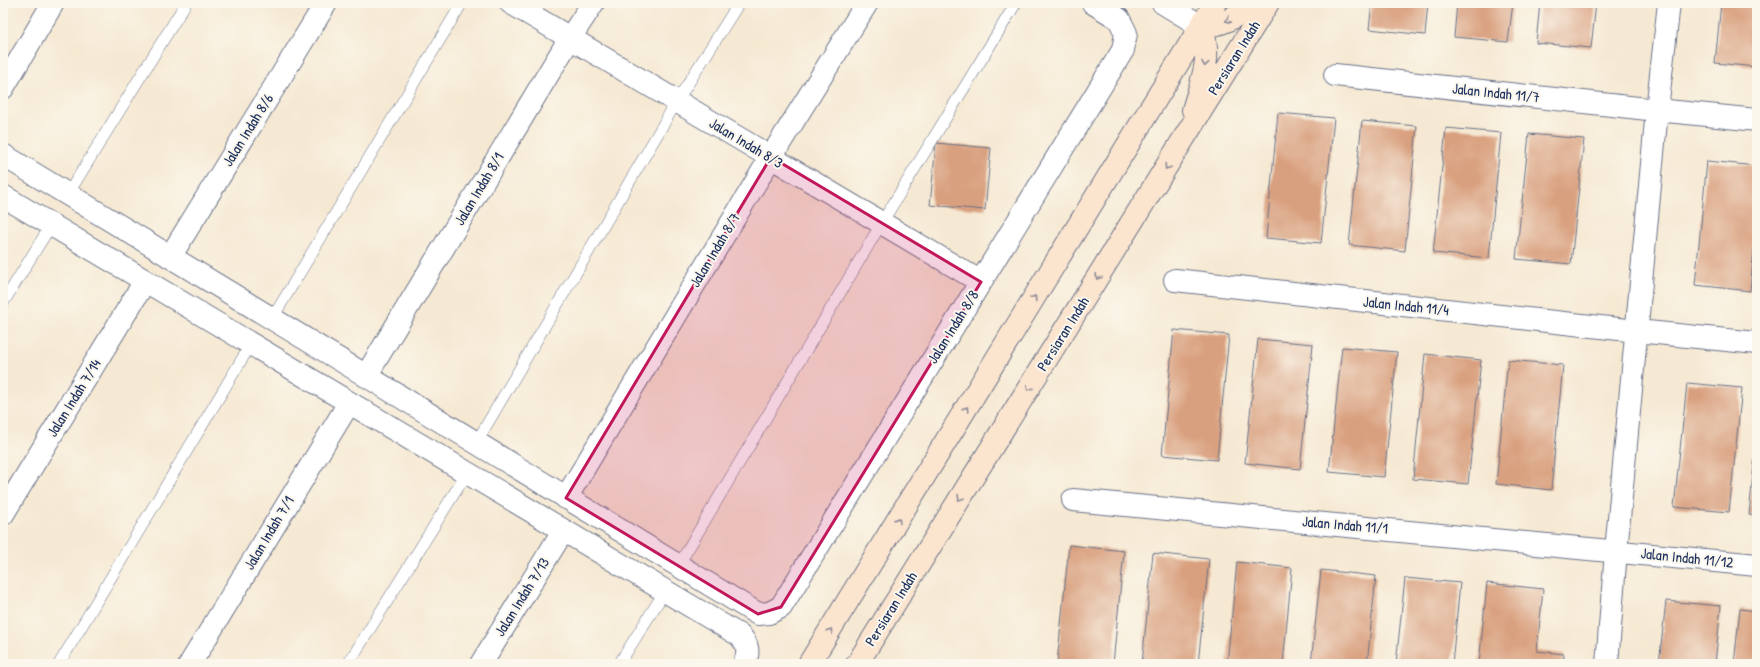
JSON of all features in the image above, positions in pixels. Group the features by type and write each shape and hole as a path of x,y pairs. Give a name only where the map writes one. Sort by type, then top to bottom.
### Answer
{"main road":[{"path":"809,664 1215,3"},
{"path":"1201,26 1218,25 1230,21 1251,3"},
{"name":"Persiaran Indah","path":"857,664 1268,3"},
{"path":"1185,138 1203,76 1207,53 1206,40 1201,26"}],"street":[{"path":"3,88 53,3"},
{"name":"Jalan Indah 8/6","path":"170,257 326,3"},
{"name":"Jalan Indah 8/3","path":"511,3 981,282"},
{"name":"Jalan Indah 8/1","path":"366,376 570,38 593,3"},
{"name":"Jalan Indah 8/7","path":"566,498 771,157 867,3"},
{"name":"Jalan Indah 8/8","path":"678,566 758,614 769,613 781,607 1123,50 1126,33 1119,19 1093,3"},
{"path":"1163,3 1201,26"},
{"path":"1608,664 1616,551 1657,110 1669,3"},
{"name":"Jalan Indah 11/7","path":"1335,75 1757,120"},
{"path":"3,155 678,566"},
{"path":"3,196 739,635 748,647 748,654 744,664"},
{"name":"Jalan Indah 11/4","path":"1175,280 1637,331 1757,342"},
{"name":"Jalan Indah 7/14","path":"3,514 146,281"},
{"name":"Jalan Indah 7/1","path":"190,664 349,402"},
{"name":"Jalan Indah 11/1","path":"1073,500 1616,551"},
{"name":"Jalan Indah 7/13","path":"481,664 564,530"},
{"name":"Jalan Indah 11/12","path":"1616,551 1757,565"}],"lane":[{"path":"68,194 186,3"},
{"path":"272,319 462,3"},
{"path":"476,442 677,101 739,3"},
{"path":"678,566 1016,3"},
{"path":"3,303 51,225"},
{"path":"59,664 251,344"},
{"path":"348,664 467,473"},
{"path":"619,664 665,591"}],"highlighted area":[{"path":"771,157 981,282 781,607 758,614 566,498"}],"building":[{"path":"1372,3 1428,3 1425,35 1369,29"},
{"path":"1457,3 1513,3 1508,42 1454,37"},
{"path":"1540,3 1596,3 1591,48 1536,43"},
{"path":"1721,3 1757,3 1757,67 1715,63"},
{"path":"1278,113 1334,118 1321,243 1266,238"},
{"path":"1362,121 1417,126 1405,251 1349,245"},
{"path":"1446,128 1501,133 1489,258 1433,253"},
{"path":"1529,134 1584,139 1571,264 1516,259"},
{"path":"936,143 991,148 985,210 930,205"},
{"path":"1707,161 1757,166 1757,218 1750,291 1695,285"},
{"path":"1174,330 1229,335 1217,460 1162,455"},
{"path":"1258,339 1313,344 1300,469 1245,463"},
{"path":"1342,347 1397,352 1384,477 1329,472"},
{"path":"1425,354 1481,360 1468,484 1413,479"},
{"path":"1508,360 1563,365 1551,490 1496,484"},
{"path":"1687,383 1742,388 1729,512 1674,507"},
{"path":"1757,444 1757,516 1749,515"},
{"path":"1069,545 1124,551 1113,664 1057,664"},
{"path":"1153,553 1209,559 1198,664 1142,664"},
{"path":"1237,562 1292,568 1283,664 1227,664"},
{"path":"1321,570 1376,576 1367,664 1311,664"},
{"path":"1405,578 1460,583 1452,664 1396,664"},
{"path":"1487,583 1543,589 1537,651 1564,654 1563,664 1479,664"},
{"path":"1666,601 1721,606 1715,664 1659,664"},
{"path":"1740,609 1757,611 1757,664 1734,664"}]}
